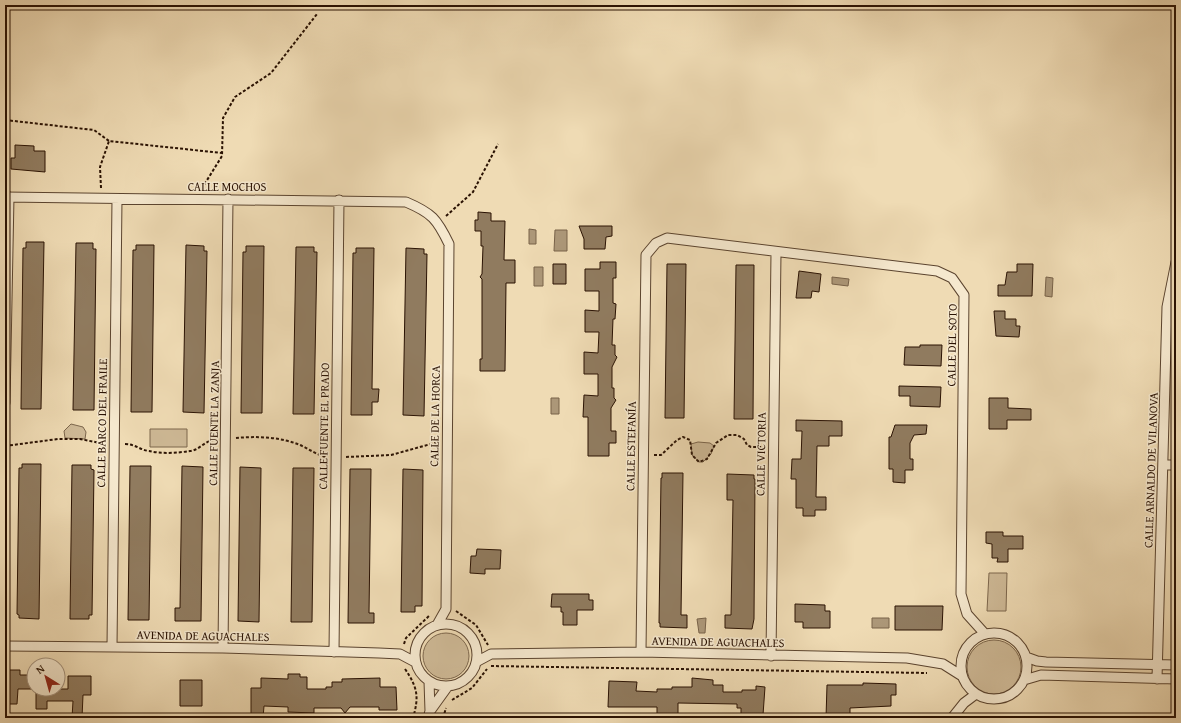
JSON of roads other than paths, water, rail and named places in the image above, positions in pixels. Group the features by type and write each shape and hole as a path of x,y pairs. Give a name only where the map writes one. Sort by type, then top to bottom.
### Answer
{"street":[{"name":"CALLE MOCHOS","path":"7,197 406,202 425,210 440,226"},
{"path":"5,403 7,197"},
{"name":"CALLE BARCO DEL FRAILE","path":"112,647 117,199"},
{"name":"CALLE FUENTE LA ZANJA","path":"223,648 228,199"},
{"name":"CALLE FUENTE EL PRADO","path":"334,652 339,200"},
{"name":"CALLE DE LA HORCA","path":"440,226 449,244 446,609 453,624"},
{"name":"CALLE DEL SOTO","path":"656,243 667,238 937,271 952,278 964,295 961,594 963,605 970,619 974,640"},
{"name":"CALLE ESTEFANÍA","path":"641,652 646,255 656,243"},
{"name":"CALLE VICTORIA","path":"771,656 776,252"},
{"name":"CALLE ARNALDO DE VILANOVA","path":"1157,679 1167,307 1176,262"},
{"path":"1162,465 1176,465"},
{"name":"CALLE DE LA HORCA","path":"437,625 446,609"},
{"name":"CALLE DEL SOTO","path":"970,619 985,634"},
{"path":"400,654 416,644 424,633 437,625 453,624 468,632 476,646 478,661 473,672 466,680 458,684 448,686 429,681 421,673 416,662 414,654 416,644"},
{"path":"994,633 1009,637 1019,644 1026,657 1027,669 1024,680 1016,690 1003,698 992,699 976,694 968,686 962,676 962,660 968,647 974,640 985,634 994,633"},
{"name":"AVENIDA DE AGUACHALES","path":"5,646 223,648 400,654 416,662"},
{"name":"AVENIDA DE AGUACHALES","path":"476,646 491,654"},
{"name":"AVENIDA DE AGUACHALES","path":"478,661 491,654 641,652 907,658 943,664 962,660"},
{"path":"1026,657 1037,661 1046,662 1176,665"},
{"name":"AVENIDA DE AGUACHALES","path":"943,664 962,676"},
{"path":"1024,680 1041,675 1176,679"},
{"path":"429,681 429,714"},
{"path":"429,714 448,686"},
{"path":"952,718 964,703 976,694"}]}
